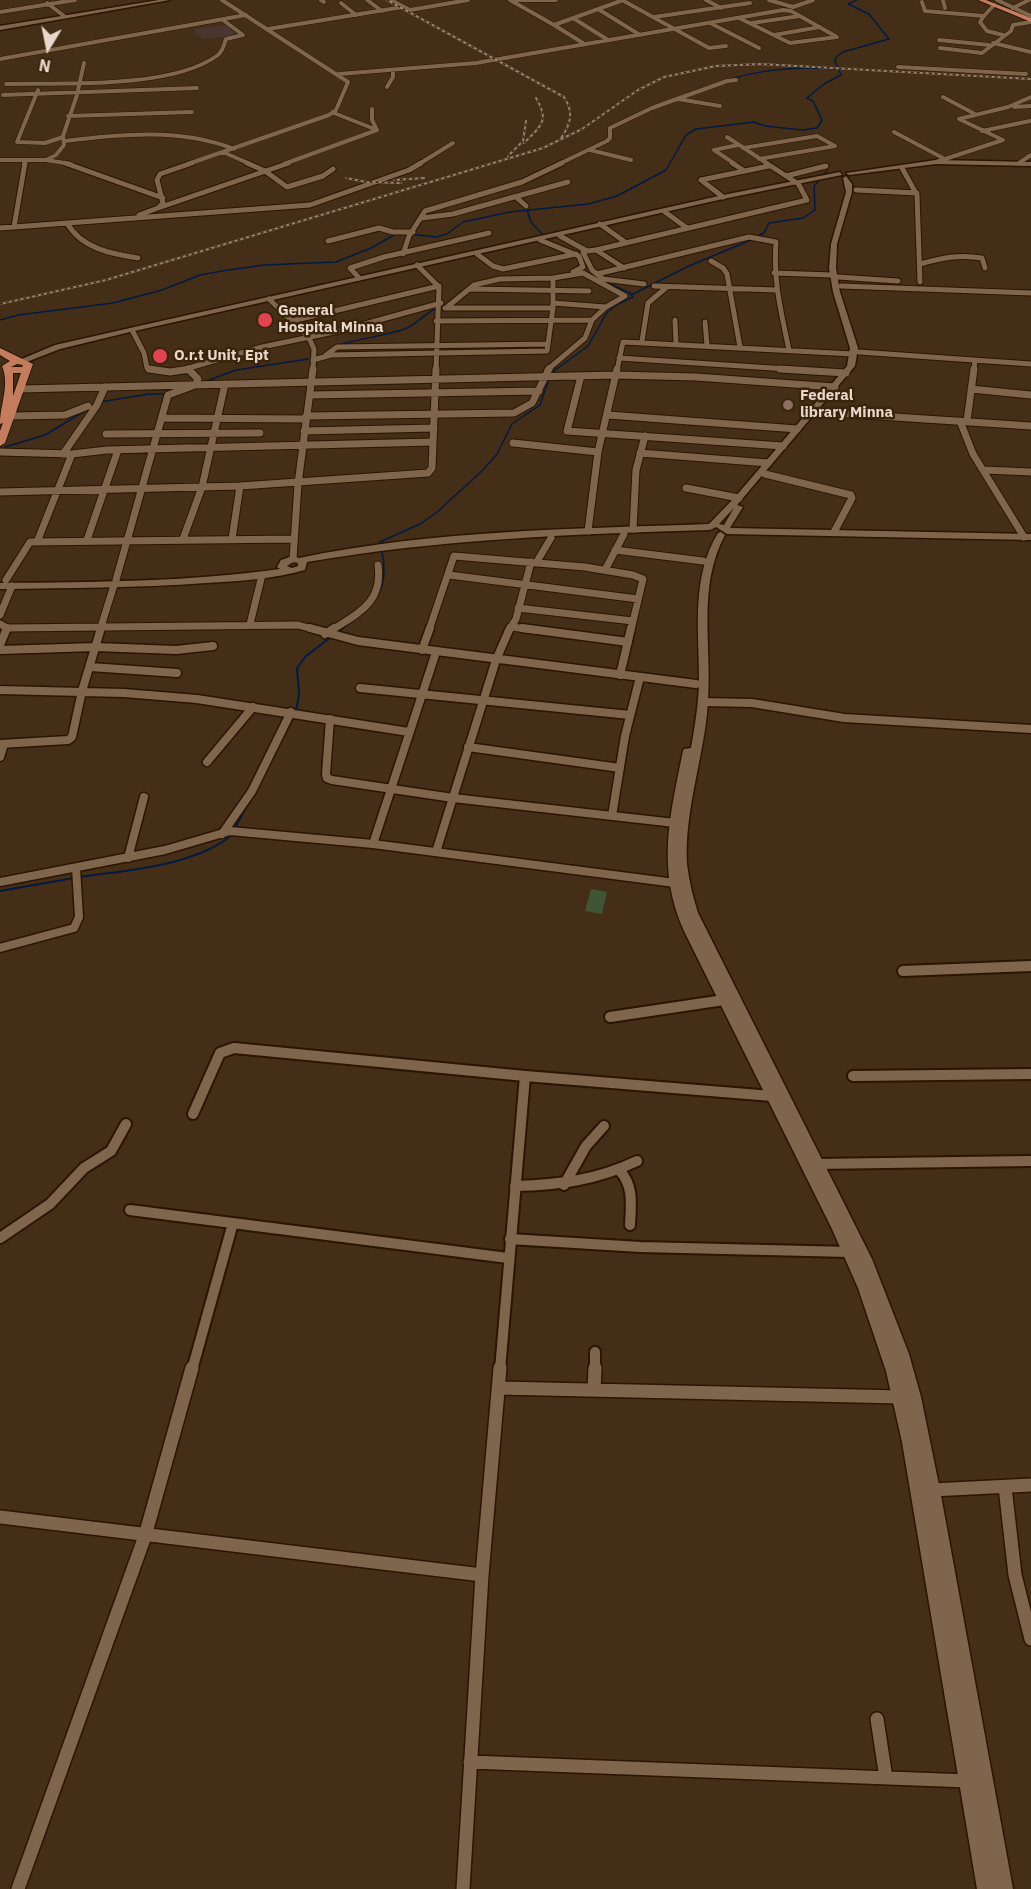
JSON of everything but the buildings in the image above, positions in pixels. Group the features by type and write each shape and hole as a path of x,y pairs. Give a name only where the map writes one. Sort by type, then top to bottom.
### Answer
{"main road":[{"path":"0,27 159,0"},
{"path":"0,27 168,0"},
{"path":"981,0 995,3 1031,19"},
{"path":"987,0 1031,19"},
{"path":"848,176 936,162 1031,165"},
{"path":"7,368 45,353 723,197 902,168 961,163 1031,165"},
{"path":"848,176 856,190 840,244 835,276 842,286 855,327 856,353 851,366 835,387 739,498 717,531 702,561 696,591 696,684 675,823 672,859 679,903 688,925 772,1096 867,1264 884,1304 913,1397 932,1490 1003,1889"},
{"path":"848,176 851,189 834,244 835,276 859,364 850,378 717,531 704,578 703,702 682,846 682,875 697,923 812,1165 850,1252 876,1317 901,1397 987,1889"},
{"path":"23,363 58,347 359,278 798,184"},
{"path":"0,351 23,363"},
{"path":"0,358 11,378 9,394 0,421"},
{"path":"0,443 20,389 23,363"},
{"path":"384,549 588,531 834,532 1027,537"},
{"path":"4,583 218,581 262,575 299,562 370,550 629,532"},
{"path":"115,583 285,568"}],"street":[{"path":"43,0 64,16"},
{"path":"0,8 2,12 75,0"},
{"path":"222,0 348,82 334,113"},
{"path":"367,0 382,11"},
{"path":"391,0 411,10 468,0"},
{"path":"425,0 432,6"},
{"path":"510,0 556,0"},
{"path":"510,0 583,43"},
{"path":"554,25 623,0 709,48 726,46"},
{"path":"706,0 721,8"},
{"path":"653,17 750,3 744,0"},
{"path":"769,0 793,7 813,0"},
{"path":"943,0 945,8"},
{"path":"1013,8 1029,0"},
{"path":"341,3 356,15"},
{"path":"1003,35 983,27 980,22 995,3 1013,8 1031,19"},
{"path":"984,16 925,11 923,5 989,10"},
{"path":"268,29 403,8"},
{"path":"598,9 640,35"},
{"path":"339,74 476,63 783,10 800,16 837,37 795,43 739,18"},
{"path":"0,59 246,15"},
{"path":"752,23 800,16"},
{"path":"573,18 609,40"},
{"path":"940,48 978,53 1011,31 1013,25 1031,19"},
{"path":"6,84 160,76 201,64 221,53 226,39 243,35 223,20"},
{"path":"710,23 759,48"},
{"path":"774,34 820,27"},
{"path":"939,40 991,44 1031,52"},
{"path":"912,68 914,57"},
{"path":"951,69 954,60"},
{"path":"46,160 61,150 84,63"},
{"path":"898,67 974,68 1026,75"},
{"path":"387,87 393,70"},
{"path":"403,254 411,234 426,211 431,208 500,190 590,150 610,138 610,128 652,108 727,81 736,80"},
{"path":"40,82 17,142 45,143 64,139 128,136 193,137 216,140 234,149"},
{"path":"3,95 197,87"},
{"path":"1008,107 1031,97"},
{"path":"943,98 975,114"},
{"path":"678,99 720,106"},
{"path":"936,162 1003,140 981,132 960,118 1008,107 1031,106"},
{"path":"372,109 372,120 376,130"},
{"path":"69,116 192,112"},
{"path":"158,208 163,202 157,180 160,174 334,113 376,130"},
{"path":"981,132 1030,121"},
{"path":"127,219 374,133 376,130"},
{"path":"894,132 943,158"},
{"path":"743,170 714,150 817,136 836,146 759,159"},
{"path":"644,284 610,281 591,269 589,257 583,252 807,200 798,184 727,137"},
{"path":"0,228 310,205 409,170 453,143"},
{"path":"590,150 631,160"},
{"path":"223,152 266,171 290,188 323,176 333,169"},
{"path":"1019,163 1031,155"},
{"path":"0,160 46,160 68,163 163,198"},
{"path":"14,227 25,160"},
{"path":"723,197 701,180 769,166"},
{"path":"786,176 826,166"},
{"path":"902,168 917,193 921,282"},
{"path":"422,218 453,214 568,182"},
{"path":"856,190 917,193"},
{"path":"516,197 526,206"},
{"path":"665,212 687,228"},
{"path":"67,223 71,231 101,252 138,258"},
{"path":"602,225 625,242"},
{"path":"328,241 379,228 411,234"},
{"path":"359,278 350,268 489,233"},
{"path":"560,236 587,251"},
{"path":"597,274 753,238 778,243 774,273 789,350"},
{"path":"437,307 467,285 482,279 503,276 553,276 583,267 576,254 540,240"},
{"path":"596,250 624,268"},
{"path":"477,254 493,266 503,269 576,254"},
{"path":"920,264 945,255 956,255 982,258 985,268"},
{"path":"711,261 725,270 740,347"},
{"path":"418,266 439,286"},
{"path":"162,418 306,418 514,413 532,403 550,366 585,338 592,320 606,307 625,297 625,294 583,273 553,278 500,279 480,282 446,308"},
{"path":"583,273 592,290 589,291 585,305"},
{"path":"774,273 945,284 949,289"},
{"path":"327,355 548,351 553,306 553,278"},
{"path":"0,492 298,484 428,473 432,468 439,286"},
{"path":"292,321 439,286"},
{"path":"654,286 776,290"},
{"path":"842,286 1031,293"},
{"path":"642,341 648,303 667,287"},
{"path":"467,290 589,291"},
{"path":"270,300 309,338 314,349 312,382 301,447 294,539 299,562"},
{"path":"133,332 144,353 149,370 166,372 188,369 262,347 437,307 585,305 606,307"},
{"path":"436,321 592,320"},
{"path":"675,320 676,343"},
{"path":"705,322 706,345"},
{"path":"588,531 598,452 623,342 642,341 1031,364"},
{"path":"313,360 327,355 337,347 548,344"},
{"path":"619,358 846,372"},
{"path":"975,360 964,421 971,448 1027,537"},
{"path":"0,757 2,744 70,739 82,691 154,450 168,394 195,385 198,378 188,369"},
{"path":"20,389 615,375 696,377 835,387"},
{"path":"581,376 566,429 570,432 783,446"},
{"path":"183,539 202,487 225,384"},
{"path":"63,454 100,401 105,387"},
{"path":"971,389 1031,395"},
{"path":"309,395 539,391"},
{"path":"11,416 65,415 88,405"},
{"path":"819,412 1031,426"},
{"path":"608,415 797,429"},
{"path":"304,431 434,428"},
{"path":"106,434 260,433"},
{"path":"605,570 615,550 629,532 636,470 645,436"},
{"path":"0,452 72,454 118,450 433,442"},
{"path":"513,443 598,452"},
{"path":"87,540 102,489 118,450"},
{"path":"640,453 768,463"},
{"path":"37,542 72,454"},
{"path":"984,470 1031,472"},
{"path":"765,474 851,495 852,498 834,532"},
{"path":"232,539 240,486"},
{"path":"686,488 739,498"},
{"path":"436,852 496,660 508,631 512,627 533,563 551,538"},
{"path":"0,615 4,583 28,544 87,540 294,539"},
{"path":"615,550 702,561"},
{"path":"422,650 455,556 605,570 642,577 620,675"},
{"path":"327,634 376,596 380,587 378,565"},
{"path":"250,624 262,575"},
{"path":"449,575 638,599"},
{"path":"518,608 633,621"},
{"path":"0,645 4,626 298,625 341,638 496,660 696,684"},
{"path":"512,627 628,642"},
{"path":"0,650 96,647 176,650 213,646"},
{"path":"374,844 436,652"},
{"path":"90,667 177,673"},
{"path":"612,816 639,677"},
{"path":"360,688 630,715"},
{"path":"0,690 82,691 197,699 410,732"},
{"path":"703,702 752,704 844,717 1031,729"},
{"path":"207,762 253,707"},
{"path":"226,832 251,794 296,713"},
{"path":"330,719 327,778 392,791 675,823"},
{"path":"468,747 620,768"},
{"path":"128,858 144,797"},
{"path":"0,882 76,875 128,858 171,849 226,832 242,832 374,844 675,883"},
{"path":"0,948 74,928 79,917 76,875"},
{"path":"903,972 1031,966"},
{"path":"610,1017 724,1000"},
{"path":"193,1114 220,1053 228,1048 772,1096"},
{"path":"853,1076 1031,1074"},
{"path":"463,1889 482,1575 525,1076"},
{"path":"0,1238 50,1204 84,1168 111,1151 126,1124"},
{"path":"564,1185 581,1152 604,1126"},
{"path":"515,1186 564,1185 619,1170 637,1161"},
{"path":"812,1165 1031,1161"},
{"path":"619,1170 626,1175 630,1184 630,1225"},
{"path":"130,1210 508,1258"},
{"path":"18,1889 145,1536 233,1223"},
{"path":"510,1239 640,1247 850,1252"},
{"path":"594,1353 594,1390"},
{"path":"499,1388 901,1397"},
{"path":"932,1490 1031,1485"},
{"path":"1005,1486 1015,1575 1031,1639"},
{"path":"0,1517 482,1575"},
{"path":"877,1719 886,1778"},
{"path":"470,1762 968,1781"}],"shaded area":[{"path":"227,25 241,35 204,39 196,34 194,29"}],"green space":[{"path":"591,889 607,892 602,914 585,911"}],"waterway":[{"path":"838,69 836,57 843,52 889,39 869,14 848,4 857,0"},
{"path":"689,93 745,75 781,69 838,69"},
{"path":"527,210 588,204 617,196 666,170 686,135 696,129 754,122 765,126 802,130 817,128 822,120 813,101 807,98 824,84 841,75 838,69"},
{"path":"756,237 764,233 769,223 803,218 815,210 814,186 827,171"},
{"path":"410,234 436,237 447,234 463,222 527,210"},
{"path":"527,210 531,222 543,235"},
{"path":"0,320 18,315 113,303 162,290 200,275 228,270 264,265 336,262 371,248 396,234"},
{"path":"631,295 689,266 751,240"},
{"path":"563,247 583,255"},
{"path":"604,281 631,295"},
{"path":"450,301 465,289"},
{"path":"381,545 380,542 420,524 436,513 483,470 497,454 512,424 540,405 551,373 588,346 606,314 616,305 633,297 631,295"},
{"path":"339,345 405,329 438,308"},
{"path":"201,383 236,370 308,359"},
{"path":"100,402 149,394 166,394"},
{"path":"5,447 45,435 88,409"},
{"path":"364,612 380,592 384,577 382,551"},
{"path":"341,630 355,619"},
{"path":"338,632 343,628"},
{"path":"296,712 299,694 297,668 306,656 331,637"},
{"path":"235,828 294,717"},
{"path":"80,877 139,869 181,860 218,845 233,834"},
{"path":"0,891 74,878"}],"railway":[{"path":"387,0 564,97 570,118 561,138"},
{"path":"0,304 106,280 543,148 582,129 638,90 664,77 716,66 760,64 1031,79"},
{"path":"524,143 542,123 542,112 536,98"},
{"path":"508,156 523,141 526,121"},
{"path":"346,178 366,182 401,183"},
{"path":"394,180 424,178"}],"place":[{"name":"General Hospital Minna","path":"265,320"},
{"name":"O.r.t Unit, Ept","path":"160,356"},
{"name":"Federal library Minna","path":"788,405"}]}
